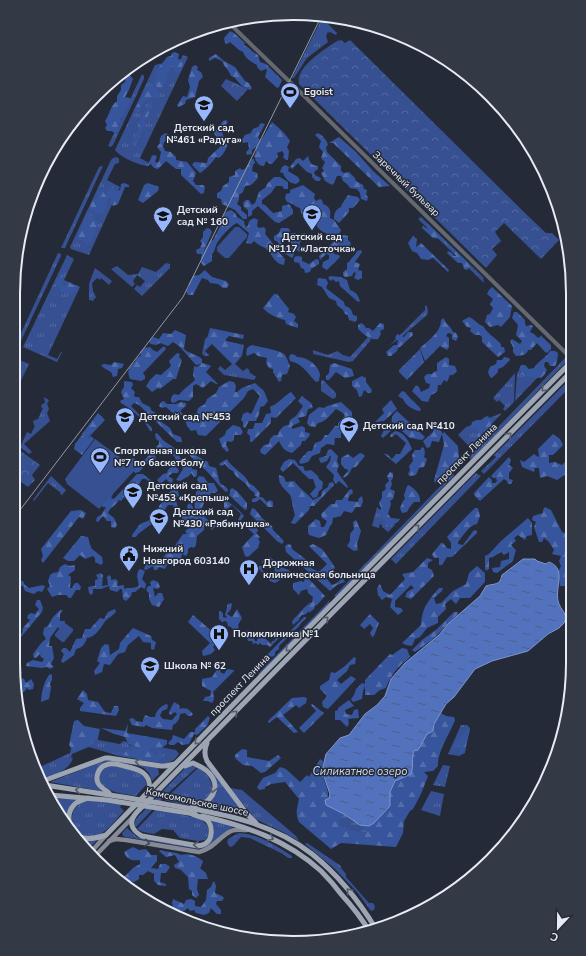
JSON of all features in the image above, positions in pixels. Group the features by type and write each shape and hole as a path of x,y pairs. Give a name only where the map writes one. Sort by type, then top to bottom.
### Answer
{"main road":[{"name":"проспект Ленина","path":"94,849 176,763 566,366"},
{"name":"проспект Ленина","path":"98,853 339,606 566,377"},
{"path":"208,741 204,749 204,754 207,761 247,814 259,825"},
{"path":"46,780 105,758 161,766 176,763"},
{"path":"179,770 193,763 208,772 214,782 214,792 208,801 200,806 187,808"},
{"path":"112,795 102,788 98,783 97,778 101,767 112,764 141,770 146,774 148,780 147,793"},
{"name":"Комсомольское шоссе","path":"49,786 187,808 238,818 259,825 300,846 333,872 366,913 373,924"},
{"name":"Комсомольское шоссе","path":"54,794 131,803 228,822 252,830 280,842 297,852 322,872 350,903 366,926"},
{"path":"69,819 71,808 74,804 88,798"},
{"path":"135,814 131,824 132,828 137,834 199,846 204,844 210,838 210,825 205,819 192,814"},
{"path":"109,841 116,839 126,840 199,852 209,849 231,831 252,830"},
{"path":"84,838 93,838 106,835"}],"street":[{"name":"Заречный бульвар","path":"233,27 566,354"}],"green space":[{"path":"320,22 326,22 337,33 336,35 330,32 327,33 326,36 328,42 307,58 294,78 292,78"},
{"path":"230,31 245,43 244,45 258,55 260,62 266,64 282,80 279,87 277,88 265,77 266,69 261,71 257,65 247,58 243,52 230,42 227,44 225,43 224,38"},
{"path":"341,40 345,43 350,40 528,216 546,233 552,233 559,240 541,259 504,223 495,232 501,241 492,249 497,255 486,268 299,84 299,78 306,65 325,49"},
{"path":"175,52 179,54 178,59 183,64 179,72 176,73 173,66 170,66 165,75 167,78 162,89 158,88 154,84 155,77 157,75 155,71 167,57 171,56 172,53"},
{"path":"216,54 224,61 235,67 245,81 249,83 252,88 250,90 241,85 234,77 231,76 222,61 215,58 209,61 209,58"},
{"path":"183,55 188,57 140,158 149,163 152,155 154,156 149,166 136,163 115,150 155,65 181,59"},
{"path":"195,65 198,67 197,70 201,72 203,77 199,81 195,97 186,100 185,104 178,107 177,105 183,96 187,97 190,87 188,80 192,67"},
{"path":"142,74 144,79 113,145 111,147 108,146"},
{"path":"130,75 133,79 125,97 130,98 131,100 121,118 120,123 118,124 118,131 115,133 107,131 105,128 107,125 105,121 113,105 117,101 117,96 121,90 121,85 125,82 128,76"},
{"path":"226,79 248,89 237,101 221,86"},
{"path":"151,85 160,92 158,98 144,102 140,111 137,113 134,110 146,87"},
{"path":"152,102 153,107 150,109 147,119 144,121 145,125 135,146 133,146 132,142 138,131 138,123 149,103"},
{"path":"226,120 228,122 222,129 223,136 228,142 225,151 219,158 216,157 200,173 192,165 194,162 207,163 208,158 223,144 223,141 217,138 214,133 223,121"},
{"path":"272,122 290,141 287,147 289,151 288,160 283,157 284,154 282,151 277,153 278,157 272,164 266,161 264,166 262,166 258,163 254,156 256,147 252,150 252,154 247,155 246,152 249,149 248,142 243,143 241,141 245,135 251,133 254,128 258,127 261,123 265,124 258,137 260,140 257,147"},
{"path":"166,133 169,135 168,140 164,142 163,146 165,151 171,152 176,157 176,160 187,162 196,173 193,181 196,185 203,185 205,187 204,193 201,194 181,175 181,169 176,169 166,161 158,169 154,168 149,162 154,155 157,157 155,161 157,163 159,161 161,152 157,147 160,143 161,137"},
{"path":"318,133 327,141 327,152 341,166 341,171 344,173 349,172 356,181 363,185 364,189 367,190 367,201 361,199 360,193 357,189 350,188 343,181 341,176 337,176 332,185 325,181 321,173 324,171 322,168 325,162 321,158 323,152 319,147 321,141 315,135"},
{"path":"339,137 390,186 379,187 333,143 329,143"},
{"path":"308,156 311,163 318,166 318,169 314,172 315,175 321,178 320,181 316,181 312,177 312,174 307,172 298,163 292,169 290,167 296,159 300,158 303,161"},
{"path":"117,157 119,159 119,163 115,164 107,180 120,187 89,255 71,249 70,247 111,160"},
{"path":"252,159 254,159 255,163 252,171 257,173 258,178 251,185 245,186 243,192 239,195 237,204 247,215 247,219 243,219 235,210 222,204 221,199 217,198 217,193 221,191 223,186 229,182 229,177 235,175 235,171 240,168 242,170 245,169"},
{"path":"285,165 289,167 288,171 298,177 300,181 296,184 288,180 283,173 280,172 282,167"},
{"path":"103,166 65,248 61,248 99,167"},
{"path":"274,177 280,177 288,182 288,189 284,189 282,186 276,186 271,193 262,200 262,204 273,213 282,211 282,206 289,204 293,210 293,214 279,223 275,222 258,206 252,211 252,215 248,217 248,210 244,207 243,203 246,200 249,200 252,205 255,203 259,192 266,187"},
{"path":"124,183 129,185 129,187 125,187 118,204 113,206 110,202 112,199 107,197 107,191 113,186 116,191 120,190 121,184"},
{"path":"148,183 159,187 158,191 143,203 138,200 144,185"},
{"path":"303,185 315,194 314,198 316,201 320,199 322,200 323,204 329,207 330,218 334,220 341,230 339,235 334,236 332,240 329,239 326,233 318,227 315,221 318,216 316,214 312,219 308,219 301,213 300,208 287,202 285,198 286,194 290,193 290,190"},
{"path":"102,190 108,199 104,212 99,215 90,211 93,200 97,199 98,191"},
{"path":"348,195 358,197 360,200 353,208 349,208 349,212 339,223 334,219 335,213 341,207"},
{"path":"231,210 237,217 244,221 245,227 248,226 249,221 254,218 258,220 257,226 259,228 264,227 266,230 265,234 285,259 284,265 278,263 265,248 254,241 251,244 246,243 249,233 237,223 228,230 217,243 212,254 212,261 204,266 201,263 202,254 197,254 196,250 200,248 202,243 200,241 203,237 203,232 207,228 212,232 203,253 210,241 213,240 221,225 221,218 226,212"},
{"path":"87,212 98,221 98,226 92,242 87,244 77,238"},
{"path":"421,217 483,277 484,283 418,219"},
{"path":"427,223 467,262 470,267 467,270 464,269 462,263 458,263 447,253 448,251 456,256 441,239 433,238 422,228 423,226 428,229"},
{"path":"235,227 239,227 247,234 247,237 229,258 225,258 217,251 217,247"},
{"path":"281,228 288,228 290,230 289,234 285,232 284,237 281,240 285,246 293,247 295,251 292,258 278,247 278,242 274,240 274,236 279,233"},
{"path":"291,233 296,233 297,237 300,237 301,234 305,233 307,237 301,240 299,246 304,248 303,251 300,252 296,250 298,247 292,245 290,239"},
{"path":"343,235 348,236 348,240 351,243 350,246 346,249 340,247 339,250 334,251 334,254 339,255 340,257 327,270 322,267 323,262 329,259 329,255 326,254 320,260 319,256 336,237"},
{"path":"413,236 417,239 416,247 421,243 449,270 448,272 433,258 428,260 421,259 417,253 412,251 408,243"},
{"path":"361,250 362,252 355,262 360,264 358,270 362,271 362,278 358,280 354,278 356,273 354,272 352,276 345,277 343,272 347,269 347,263 357,251"},
{"path":"58,253 61,254 20,343 20,335"},
{"path":"67,255 74,259 64,280 80,287 48,355 57,359 62,352 57,362 23,347"},
{"path":"296,256 302,257 302,261 309,264 316,259 319,260 319,264 311,269 310,272 305,273 304,269 301,268 299,263 294,262 294,258"},
{"path":"166,263 170,264 170,268 142,296 134,289 137,285 140,287 145,281 137,275 133,281 135,284 132,287 111,269 117,266 128,275 138,274 142,267 156,272"},
{"path":"95,268 112,281 109,285 101,278 100,280 97,278 92,283 93,291 96,297 93,301 89,300 89,284"},
{"path":"205,270 212,277 226,281 229,284 227,288 223,288 218,284 210,283 208,280 202,278 193,295 188,295 186,291 193,276 199,275"},
{"path":"61,276 64,278 62,285 65,286 70,282 72,285 77,285 78,290 69,294 60,291 60,288 56,284 57,279"},
{"path":"330,276 341,277 347,280 350,290 356,294 360,301 358,302 340,286 339,281 336,282 333,279 331,281 328,278"},
{"path":"318,278 326,279 328,283 326,288 344,302 345,306 350,309 353,315 357,316 357,320 355,322 349,320 348,315 345,314 337,305 336,301 329,298 322,287 317,285"},
{"path":"492,287 512,306 510,317 501,327 498,325 490,327 485,322 487,315 490,314 493,308 490,304 493,299 487,294"},
{"path":"274,294 277,294 289,309 288,312 294,314 296,317 294,321 298,324 298,328 286,324 285,320 273,316 263,308"},
{"path":"425,305 427,306 427,315 390,345 425,310"},
{"path":"514,312 517,312 525,320 526,326 533,326 530,332 538,338 541,336 551,345 551,349 547,353 537,343 525,354 516,356 513,352 513,347 510,341 512,339 520,344 522,341 516,335 518,325 512,318"},
{"path":"469,317 483,326 501,344 501,347 504,347 505,352 498,357 482,342 482,337 480,335 475,335 470,331 471,328 467,327 462,321"},
{"path":"444,318 458,337 456,341 452,339 452,334 448,333 446,336 449,338 449,347 447,350 440,346 425,361 420,348 437,332 441,320"},
{"path":"361,323 366,328 373,331 380,323 384,324 384,329 380,331 381,334 378,339 372,339 367,337 358,329 358,325"},
{"path":"210,328 244,335 243,339 229,336 226,339 226,341 239,344 243,347 241,355 234,364 211,343 204,350"},
{"path":"175,330 186,335 184,349 202,359 202,363 211,366 206,372 218,384 211,381 203,388 196,384 193,386 193,397 189,401 179,400 174,403 171,402 171,398 174,394 179,395 195,380 193,375 194,366 197,367 201,364 196,365 179,346 173,342 168,346 160,343 156,345 151,344 149,342 153,337 159,339 163,333 171,334"},
{"path":"408,332 412,332 413,335 398,348 397,351 391,356 388,356 386,352 394,345 397,345 398,340 395,338 397,334 404,337"},
{"path":"207,337 244,345 242,356 235,364 243,371 247,368 250,371 249,372 256,377 254,380 224,375 218,369 220,366 225,370 232,364 212,344 205,351 209,355 208,356 202,354 205,339"},
{"path":"368,337 371,338 370,341 353,361 349,362 313,354 313,350 328,355 337,351 350,357"},
{"path":"252,345 278,351 285,355 290,366 287,374 282,375 281,381 279,382 273,372 273,369 269,368 266,363 267,358 258,356 254,353 247,356 247,348"},
{"path":"164,346 166,349 143,373 145,379 141,381 130,379 128,371 136,359 141,355 140,352 144,348 150,347 157,352"},
{"path":"420,349 424,362 407,380 399,372 399,370"},
{"path":"550,351 555,351 558,353 557,362 555,366 550,366 548,362 545,362 544,366 547,370 541,378 527,377 522,374 522,371 519,369 521,365 525,365 529,369 534,368"},
{"path":"177,353 180,354 179,357 182,360 176,379 173,379 160,389 158,388 152,392 146,386 156,374 161,375 171,366 169,361"},
{"path":"291,354 304,358 314,364 320,374 319,381 316,382 301,366 290,361 289,357"},
{"path":"446,357 449,359 449,365 455,366 457,371 453,375 450,375 447,382 444,380 441,385 438,385 437,392 431,395 428,402 422,401 412,391 416,385 419,387 421,392 429,388 430,384 426,383 424,377 427,374 432,374 437,371 437,363"},
{"path":"504,357 509,358 510,360 503,367 498,369 498,372 492,378 490,377 488,372 490,367 496,364 497,360 502,360"},
{"path":"566,359 566,362 471,460 469,457"},
{"path":"20,360 29,364 20,383"},
{"path":"114,362 124,364 122,368 118,369 117,376 113,377 111,372 101,365 111,365"},
{"path":"334,363 352,369 354,376 345,378 336,372 329,380 326,380 330,365"},
{"path":"520,369 540,375 515,401 517,373"},
{"path":"515,373 514,402 505,411 503,409 505,406 499,400 497,402 493,398"},
{"path":"362,376 366,378 366,382 372,390 371,393 368,393 364,390 362,396 359,397 357,390 352,386 352,381"},
{"path":"323,380 336,393 336,397 333,399 321,391 321,381"},
{"path":"124,381 132,382 133,385 131,388 135,392 135,397 139,397 142,403 150,407 151,410 160,416 160,421 170,428 173,434 181,437 182,442 177,442 139,405 134,403 131,406 152,428 152,431 150,431 137,415 121,403 120,401 124,399 121,392 124,387"},
{"path":"229,381 234,382 236,386 235,392 255,383 264,391 268,401 264,406 260,407 256,421 249,421 245,428 243,427 243,422 241,420 243,414 247,412 251,414 260,396 253,389 248,391 244,398 206,436 198,435 196,430 191,431 185,420 197,413 198,408 205,404 207,399 216,393 219,387"},
{"path":"566,383 566,391 484,474 481,471 496,457 494,455"},
{"path":"402,391 405,392 421,409 420,411 410,407 398,396"},
{"path":"291,392 296,398 276,418 271,417 271,423 252,442 250,442 250,436 247,433 248,429 253,429 255,423 262,423 266,414 271,413 270,407"},
{"path":"302,396 311,403 313,408 308,409 306,416 298,418 300,422 292,426 292,429 302,426 305,428 305,432 309,433 310,435 305,441 302,441 301,445 292,453 284,449 279,441 265,455 261,453 260,450 264,445 269,444 270,439 274,435 278,435 279,431 285,426 289,425 290,420 296,416 303,406 298,401"},
{"path":"44,397 49,400 47,404 49,409 47,413 50,421 24,444 32,452 29,454 20,447 20,445 27,432 31,434 35,426 33,421 38,419 43,408 41,407 42,404 45,403"},
{"path":"391,400 397,409 384,421 375,422 384,413 382,409"},
{"path":"164,401 167,404 176,404 181,402 186,403 186,406 180,411 183,414 177,417 166,407 162,408 159,406 161,402"},
{"path":"341,402 352,412 352,420 347,426 350,430 345,436 341,432 341,438 335,438 334,445 327,444 321,448 320,453 312,456 308,462 301,464 299,462 301,459 308,451 312,451 315,443 321,441 335,426 338,426 338,423 345,416 336,409 315,427 309,426 307,423 309,415 319,407 324,408"},
{"path":"397,411 425,437 422,440 410,438 396,426 383,438 381,436 384,430 392,424 392,417"},
{"path":"98,413 105,420 88,438 91,436 94,439 82,455 74,449 75,444 82,435 87,438 82,434"},
{"path":"502,413 470,447 458,435 466,427"},
{"path":"488,416 492,422 492,425 487,432 482,431 479,439 477,436 479,432 476,428 471,426 472,422 481,420"},
{"path":"429,422 433,422 442,434 439,442 432,441 430,447 427,448 423,441 433,432 433,429 429,426"},
{"path":"233,425 240,427 243,432 241,435 234,435 234,440 231,442 227,441 226,445 229,450 227,452 222,447 219,439 225,435 226,431"},
{"path":"395,431 404,435 412,449 396,464 384,454 387,454 392,459 396,454 400,454 406,443 396,434 390,437"},
{"path":"444,432 458,446 459,458 435,483 434,480 444,445 442,434"},
{"path":"157,433 164,441 175,449 180,458 191,465 192,469 197,470 197,476 194,477 191,473 189,476 180,481 176,480 183,469 181,464 177,464 176,467 179,470 178,473 173,473 168,476 173,479 172,483 166,479 160,483 157,480 163,474 167,473 176,462 175,457 166,450 160,455 155,455 156,459 151,465 144,463 142,465 143,468 139,472 135,473 131,467 126,464 128,460 133,458 141,464 159,444 155,434"},
{"path":"553,434 560,439 563,445 553,455 549,455 549,463 555,462 562,465 566,461 566,474 557,480 547,476 540,478 539,468 535,468 534,472 522,467 520,460 524,462 534,454 538,457 538,449"},
{"name":"Спортивная школа №7 по баскетболу","path":"95,439 136,469 99,509 67,484 65,479"},
{"path":"193,447 197,456 208,462 209,466 216,468 220,483 227,488 228,491 226,492 222,489 210,474 186,451"},
{"path":"422,447 424,448 425,453 424,457 427,459 424,467 419,468 416,475 410,476 408,474 410,470 409,466 413,461 412,455 415,450 420,450"},
{"path":"331,449 338,456 337,461 339,465 337,471 347,485 347,488 339,481 336,484 333,480 334,475 326,467 331,456 327,461 322,463 320,462 319,458 326,456 328,450"},
{"path":"20,450 40,465 32,475 35,480 28,487 20,481"},
{"path":"360,453 365,456 344,478 343,477 348,471 341,464 341,458 348,454 353,458"},
{"path":"509,457 511,460 509,465 513,468 509,473 509,479 513,480 511,484 508,484 504,479 480,501 474,493 489,477 492,480 492,483 497,481 496,478 491,476"},
{"path":"227,459 232,466 245,476 249,483 260,493 259,497 262,497 267,502 270,500 273,502 273,507 268,507 260,499 256,502 252,502 252,499 258,497 255,496 254,492 225,464 221,466 219,464"},
{"path":"289,459 295,460 299,466 303,466 305,471 311,470 323,482 322,489 319,491 317,497 313,498 310,494 316,487 313,479 309,479 293,463 283,472 280,469 284,462"},
{"path":"390,472 393,473 393,478 390,489 395,491 393,499 390,501 391,504 388,514 391,518 400,519 398,522 389,527 379,513 381,508 379,503 382,498 382,492 386,489 385,485 389,481 387,476"},
{"path":"453,473 454,476 336,597 334,596"},
{"path":"476,473 481,476 396,564 391,559"},
{"path":"137,474 143,474 158,486 158,490 155,491 152,489 151,484 146,479 142,479 137,488 126,495 121,501 119,500 109,511 108,513 114,518 117,525 115,528 111,527 111,521 107,521 103,516 98,522 96,521 97,517 101,515 106,507 103,507 100,504 114,492 111,498 114,499"},
{"path":"279,475 284,477 286,482 294,481 313,500 321,496 322,491 328,487 329,483 333,482 334,485 314,506 310,506 309,510 295,524 291,523 295,515 291,497 280,484"},
{"path":"51,476 66,490 62,495 48,483 34,501 33,500"},
{"path":"199,476 204,477 208,483 214,483 218,491 211,493 210,498 205,500 202,508 202,514 209,521 213,520 218,522 216,526 212,530 206,524 204,526 204,530 197,536 196,545 194,548 191,547 188,549 186,556 182,554 181,560 171,564 168,563 165,569 159,567 157,570 154,570 153,566 146,570 144,569 148,557 152,559 151,562 154,565 157,560 163,558 170,547 174,547 183,534 187,534 185,531 190,527 175,512 173,505 168,505 164,511 159,512 154,522 136,537 132,537 132,535 140,524 150,520 149,515 158,511 159,506 166,497 166,494 173,488 178,491 179,496 175,498 178,507 185,515 188,504 191,503 195,510 195,497 200,486 197,479"},
{"path":"409,485 419,494 420,502 414,502 407,512 402,513 400,508 405,499 404,495 407,486"},
{"path":"232,488 237,491 247,503 247,509 245,510 229,495"},
{"path":"352,489 353,493 349,496 348,501 358,502 359,498 362,496 363,501 361,507 356,507 352,513 344,511 341,516 333,518 332,524 326,535 319,538 309,535 308,526 316,519 320,521 321,527 324,527 327,521 322,518 321,514 331,504 335,504 336,500 342,500 349,490"},
{"path":"220,494 232,505 226,510 224,508 224,502 215,499 210,503 210,500 215,495"},
{"path":"232,505 244,516 240,521 238,520 241,514"},
{"path":"377,507 395,525 388,532 380,524 379,528 372,526"},
{"path":"545,507 551,510 562,532 566,534 566,586 560,586 558,572 561,566 559,561 561,556 552,554 554,550 549,542 544,538 542,542 539,542 534,527 536,522 532,520 533,516 543,513"},
{"path":"252,508 255,509 262,518 272,526 273,530 284,541 282,544 277,541 250,514"},
{"path":"475,508 478,508 480,516 477,524 469,529 458,544 463,545 474,530 477,531 477,533 452,557 447,557 442,565 439,565 439,558 434,558 432,554 441,543 443,543 447,548 451,549 451,543 447,537"},
{"path":"81,510 86,513 83,519 79,517 43,563 41,560 43,556 41,549 71,511"},
{"path":"528,518 532,523 532,535 527,536 525,540 518,535 514,538 516,541 511,545 516,550 513,561 497,573 493,572 492,568 500,567 501,561 509,559 509,552 504,555 501,552 489,558 489,569 486,571 485,556"},
{"path":"356,520 361,531 357,544 358,550 354,551 347,546 350,541 350,534 354,529 353,522"},
{"path":"251,523 256,526 258,531 256,533 260,537 258,540 260,541 258,548 248,557 245,556 242,547 254,534 245,526"},
{"path":"81,536 88,537 91,548 102,557 103,563 101,565 95,562 95,558 93,556 85,559 80,555 74,561 68,561 63,558"},
{"path":"288,544 291,545 292,549 311,564 311,568 317,571 320,571 327,564 309,546 313,544 322,549 335,568 326,578 332,585 343,578 345,582 337,585 330,591 286,552 285,546"},
{"path":"270,557 276,562 277,566 289,570 290,572 275,583 270,581 258,568 259,566 264,566 261,569 268,575 274,576 275,568 270,566 269,562 261,562"},
{"path":"427,558 433,560 428,563 428,568 432,570 434,576 411,599 405,597 407,592 414,588 411,585 395,601 395,607 401,608 403,611 398,615 390,607 392,599 386,597 382,600 378,595 377,588 380,584 383,591 390,595 405,579 402,574 413,572"},
{"path":"65,564 69,566 75,565 75,570 68,575 71,577 70,588 72,588 75,583 78,583 81,587 80,590 76,590 71,598 66,595 52,597 47,589 50,586 48,581 50,575 58,572 60,567"},
{"path":"477,566 485,573 485,582 470,598 460,598 456,604 451,599 445,604 446,609 438,617 438,623 427,628 420,637 415,639 412,646 402,643 421,625 424,609 439,588 443,588 442,591 434,598 436,604 441,603 453,591 466,584 469,573"},
{"path":"140,569 145,571 142,579 146,584 145,589 141,587 135,592 132,592 131,596 126,601 123,599 122,589 117,592 110,590 109,586 101,589 93,589 93,593 91,595 89,593 88,587 95,586 95,580 98,579 96,575 101,573 103,575 102,586 108,585 107,577 109,575 111,580 116,579 118,582 117,586 124,585 124,589 139,586 137,576"},
{"path":"305,575 325,596 317,605 314,606 315,608 309,613 309,611 302,615 293,625 292,621 309,603 312,602 313,597 308,593 307,589 301,591 299,595 293,589 293,583 301,581 304,582"},
{"path":"153,580 158,582 160,587 158,589 153,588 155,597 158,593 162,593 164,599 159,607 152,605 149,599 149,593 146,590 148,586 151,586 150,582"},
{"path":"20,581 23,581 29,588 43,585 45,587 42,592 38,591 34,594 25,591 23,586 20,586"},
{"path":"37,600 40,600 43,608 42,612 20,638 23,628 30,620 27,618 28,615 31,613 35,614 39,609 35,605"},
{"path":"330,600 329,604 259,675 258,674"},
{"path":"230,603 232,604 231,609 227,614 232,617 237,609 242,618 238,625 239,631 234,631 228,626 227,622 222,622 219,619 219,611 223,614 223,617 227,617 225,615 227,605"},
{"path":"115,609 116,612 106,620 96,634 87,638 80,648 76,649 74,655 63,663 61,661 64,654 61,651 63,648 66,648 70,652 76,639 82,638 85,629 90,629 100,618 104,619 108,612"},
{"path":"60,610 63,610 60,614 60,621 65,621 64,629 61,631 58,627 50,638 49,646 52,646 54,658 51,664 54,667 50,669 47,667 42,668 26,666 27,663 33,660 42,662 44,659 40,654 34,658 33,654 46,639 43,634 44,628 48,626 53,617"},
{"path":"454,612 458,612 457,615 432,640 415,652 412,650 422,640 437,629"},
{"path":"370,614 379,623 374,636 372,637 370,633 373,628 370,624 364,629 360,625"},
{"path":"193,615 214,633 218,634 224,640 224,645 216,643 213,647 215,650 211,654 203,656 202,651 210,643 188,622"},
{"path":"304,617 306,617 306,619 293,631 292,635 290,635 279,646 279,649 275,652 275,655 272,657 267,655"},
{"path":"65,623 73,629 73,631 64,642 62,642 55,636 55,634"},
{"path":"133,628 151,636 152,640 156,642 154,650 151,649 151,643 143,642 139,636 128,645 125,652 118,654 110,665 104,664 102,672 95,675 94,671 100,663 97,661 101,648 105,644 109,645 110,655 119,649 120,643"},
{"path":"248,630 251,632 255,641 257,641 258,636 263,636 271,644 276,637 279,636 279,633 285,631 284,636 280,637 270,647 260,643 258,645 256,643 253,644 252,641 248,641 245,632"},
{"path":"402,648 407,649 410,657 395,671 386,688 380,690 374,695 365,695 365,686 362,699 353,702 351,699 356,689 362,683 365,684 365,680 390,654 392,655"},
{"path":"354,657 356,658 355,664 350,665 347,671 337,680 341,684 351,676 356,679 328,709 323,707 322,702 327,696 320,689 320,686 329,680 331,672 335,673"},
{"path":"220,663 222,668 220,672 224,674 227,669 234,671 213,692 214,699 212,703 203,701 205,697 210,696 211,691 202,686 202,679 212,677 216,671 215,665"},
{"path":"50,674 52,675 52,680 50,684 51,688 49,699 41,702 43,687"},
{"path":"22,678 26,683 31,679 34,684 33,689 29,690 27,688 24,692 22,692"},
{"path":"83,690 87,694 88,700 98,702 105,712 111,713 114,706 118,706 119,710 116,716 80,711 80,708 84,703 77,699"},
{"path":"292,698 307,698 306,703 299,708 296,705 283,715 298,732 294,733 277,717 269,723 268,721"},
{"path":"349,700 354,706 345,710 346,714 352,715 354,710 358,709 359,718 348,719 349,724 347,727 340,720 335,720 335,711"},
{"path":"174,702 179,705 180,709 188,709 193,714 188,716 185,713 180,714 178,721 173,725 172,730 152,728 146,725 144,727 132,725 129,719 133,718 136,721 143,722 145,715 155,717 159,709 166,704 168,705 167,709 162,711 160,716 163,719 172,720 177,714 175,712 170,715 169,712"},
{"path":"312,704 324,713 304,733 299,728 316,711 311,705"},
{"path":"441,713 446,716 454,717 455,720 440,754 438,766 433,771 424,772 428,776 413,809 404,821 403,833 396,847 341,843 331,849 299,822 297,808 299,799 285,782 271,784 265,787 265,789 259,790 257,787 263,778 275,773 280,767 286,769 300,782 307,775 309,777 320,759 323,761 322,771 328,791 326,805 355,822 374,823 390,799 390,792 395,781 411,773 413,754 418,750 427,733 433,731 434,724"},
{"path":"208,716 210,718 207,726 197,735 194,734 189,744 182,745 178,742 174,745 170,745 168,743 172,739 173,735 184,739 190,732 195,732 195,729"},
{"path":"78,720 84,726 100,729 98,738 89,746 74,752 69,745 74,721"},
{"path":"128,724 127,733 167,740 167,744 162,748 149,749 156,756 158,755 159,750 162,751 163,757 157,762 141,760 115,753 117,751 126,752 128,749 131,751 133,748 136,750 140,748 128,744 125,737 101,728 125,731"},
{"path":"461,725 467,725 470,728 465,753 459,756 448,754"},
{"path":"468,729 470,730 465,748 462,753 459,754 461,747 458,746 455,749 452,749 453,746"},
{"path":"75,732 97,736 98,740 120,744 123,741 127,742 129,745 139,747 142,744 176,750 179,754 174,760 165,764 119,756 89,747 72,754 71,758 73,758 71,763 64,770 45,777 40,766 70,753"},
{"path":"242,749 247,750 247,757 269,761 278,755 281,758 265,772 261,773 252,766 243,765 235,758 235,755"},
{"path":"106,760 158,768 159,774 152,781 149,773 140,766 111,761 105,762 99,766 96,772 95,778 101,791 50,782"},
{"path":"112,765 139,770 145,775 146,785 136,796 119,793 108,789 100,782 99,774 103,769"},
{"path":"208,765 245,815 202,808 212,799 216,788 214,777 206,766"},
{"path":"443,765 450,766 445,787 433,785"},
{"path":"191,766 197,767 165,796 136,827 134,825 136,819 185,768"},
{"path":"198,768 204,772 211,783 211,795 207,799 202,803 194,805 179,804 164,800"},
{"path":"230,788 242,790 296,836 299,841 255,819"},
{"path":"431,791 444,794 440,816 421,810"},
{"path":"56,798 78,799 73,803 69,820"},
{"path":"88,800 122,804 120,807 124,811 111,826 102,833 93,836 84,835 74,826 72,819 73,811 79,805"},
{"path":"156,809 201,819 208,826 209,834 205,840 198,841 180,838 173,830 162,829 154,834 137,829"},
{"path":"342,815 361,826 367,832 362,833 340,827 338,822"},
{"path":"211,820 233,827 212,843 197,849 126,837 123,836 122,833 127,828 137,837 192,847 212,839 214,829"},
{"path":"239,833 267,841 292,856 292,858 288,858 283,854 250,838 241,837 231,847 227,842 228,839"},
{"path":"82,836 89,841 97,840 91,846"},
{"path":"307,843 341,866 346,874 346,877 369,903 373,903 375,906 374,910 371,911 357,892 334,868 305,844"},
{"path":"133,847 139,850 146,849 151,855 157,855 157,861 151,868 158,869 160,864 166,864 170,867 166,873 161,873 160,882 166,884 166,886 158,885 154,881 154,874 148,871 143,875 139,875 139,879 134,882 127,880 124,877 133,868 140,864 140,860 130,859 124,852"},
{"path":"161,850 181,855 193,855 203,861 200,868 206,873 208,879 198,879 197,889 199,895 196,898 192,895 192,891 189,889 188,877 181,870 175,868 174,865 179,862 175,855 166,857 159,851"},
{"path":"214,881 216,886 215,893 224,898 222,901 217,901 216,904 221,910 221,914 217,914 211,908 209,913 204,915 196,913 194,910 190,911 188,908 184,911 178,910 167,905 173,907 173,899 184,904 186,900 191,899 195,901 195,906 201,907 206,900 207,890 211,887"}],"water":[{"name":"Силикатное озеро","path":"523,559 535,559 546,564 549,562 555,565 558,569 558,598 559,604 566,618 564,623 528,651 492,661 475,669 454,697 446,704 434,724 433,731 427,734 418,750 414,751 411,774 395,781 390,792 390,806 374,823 369,826 360,825 344,814 326,805 325,800 329,798 330,794 322,771 326,754 340,738 349,735 365,714 377,705 385,696 391,679 405,663 439,635 449,623 480,596 486,586 498,583 502,575"}],"tram line":[{"path":"20,510 183,297 319,21"}],"place":[{"name":"Egoist","path":"290,109"},
{"name":"Детский сад №461 «Радуга»","path":"204,122"},
{"name":"Детский сад №117 «Ласточка»","path":"312,231"},
{"name":"Детский сад № 160","path":"163,233"},
{"name":"Детский сад №453","path":"125,434"},
{"name":"Детский сад №410","path":"349,443"},
{"name":"Спортивная школа №7 по баскетболу","path":"100,474"},
{"name":"Детский сад №453 «Крепыш»","path":"133,509"},
{"name":"Детский сад №430 «Рябинушка»","path":"159,535"},
{"name":"Нижний Новгород 603140","path":"129,572"},
{"name":"Дорожная клиническая больница","path":"249,586"},
{"name":"Поликлиника №1","path":"219,651"},
{"name":"Школа № 62","path":"150,683"}]}
